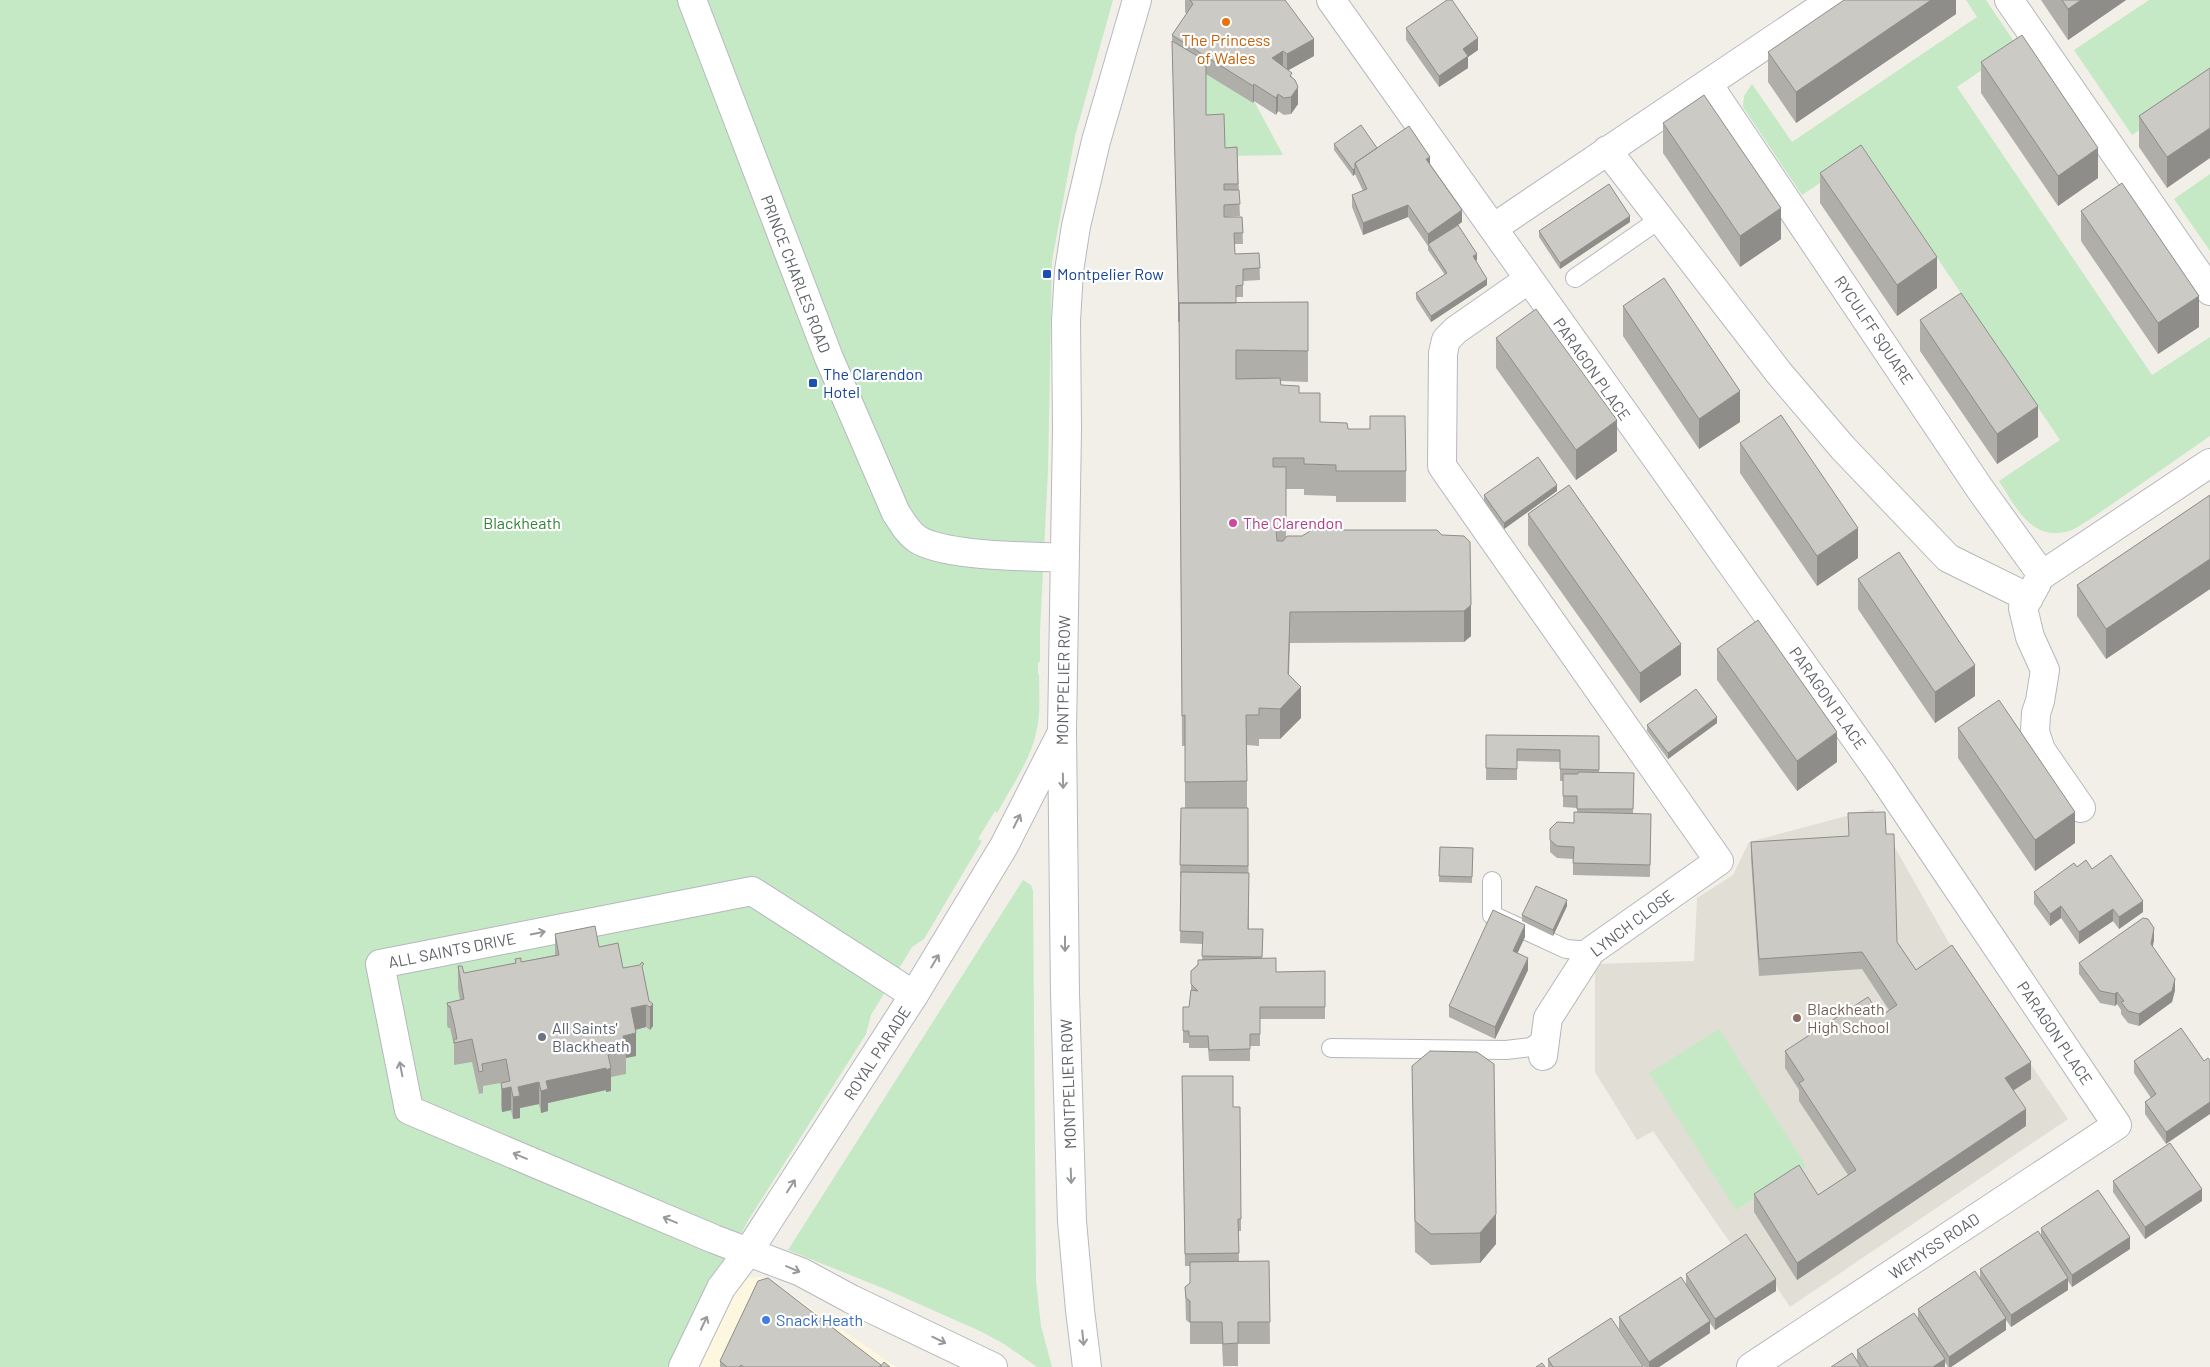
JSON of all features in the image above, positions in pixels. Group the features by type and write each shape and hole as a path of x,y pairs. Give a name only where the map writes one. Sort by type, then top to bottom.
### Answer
{"street":[{"name":"PRINCE CHARLES ROAD","path":"692,0 830,358 892,504 908,531 918,540 943,549 1065,558"},
{"name":"MONTPELIER ROW","path":"1087,1367 1072,1221 1065,994 1062,732 1066,321 1069,271 1076,226 1096,141 1137,0"},
{"name":"PARAGON PLACE","path":"1331,0 1875,765 2116,1125"},
{"path":"1492,228 1832,0"},
{"path":"2009,0 2210,291"},
{"name":"RYCULFF SQUARE","path":"1708,84 1980,489 2042,575"},
{"path":"1607,150 1779,374 1844,448 1948,558 2029,598"},
{"name":"LYNCH CLOSE","path":"1528,279 1456,330 1446,340 1443,353 1442,466 1719,861 1590,951 1548,1018 1544,1046"},
{"path":"2081,808 2041,750 2035,732 2036,713 2045,670 2030,637 2024,608 2042,575 2210,462"},
{"name":"ROYAL PARADE","path":"683,1367 721,1288 748,1252 914,996 1004,846 1062,732"},
{"name":"ALL SAINTS DRIVE","path":"748,1252 409,1110 380,964 752,891 914,996"},
{"name":"WEMYSS ROAD","path":"1751,1367 2116,1125"},
{"path":"748,1252 801,1272 852,1299 993,1367"}],"lane":[{"path":"1575,278 1660,219"},
{"path":"1492,881 1492,915 1566,949 1590,951"},
{"path":"1331,1048 1506,1050 1544,1046"}],"shaded area":[{"name":"Blackheath High School","path":"1873,809 1953,950 2068,1119 1790,1307 1745,1239 1733,1247 1653,1131 1637,1140 1595,1072 1595,964 1694,961 1697,898 1733,875 1749,842"},
{"path":"759,1277 770,1280 896,1367 695,1367 739,1283 749,1278"}],"green space":[{"name":"Blackheath","path":"0,0 1113,0 1075,136 1052,261 1048,471 1040,662 1038,662 1039,711 1038,726 1033,743 1025,764 997,813 995,811 978,839 982,841 924,939 912,947 871,1015 866,1034 749,1219 670,1367 0,1367"},
{"path":"1966,0 1986,0 2017,46 1957,87 2152,375 2210,337 2210,436 2089,520 2069,531 2056,533 2035,527 2026,520 1999,481 2060,440 1866,152 1802,195 1743,107 1744,96 1752,84 1792,142 1977,17"},
{"path":"2149,0 2210,0 2210,82 2132,135 2074,50"},
{"path":"1206,73 1253,103 1254,101 1283,155 1225,156 1206,127"},
{"path":"2210,174 2210,251 2174,199"},
{"path":"1023,880 1031,885 1033,891 1036,1281 1041,1326 1052,1367 1037,1367 1004,1344 980,1331 890,1291 788,1250"},
{"path":"1719,1029 1806,1166 1736,1210 1649,1073"}],"building":[{"path":"1190,0 1285,0 1314,39 1287,54 1283,51 1272,58 1292,73 1290,76 1295,80 1298,87 1291,97 1284,98 1278,94 1276,98 1254,84 1253,86 1172,35 1193,4"},
{"path":"1447,0 1452,0 1478,38 1463,49 1468,56 1439,76 1406,28"},
{"path":"1844,0 1931,0 1796,92 1768,52"},
{"path":"2062,0 2081,0 2068,9"},
{"path":"2022,35 2098,148 2058,176 1981,62"},
{"path":"1172,41 1206,61 1206,115 1224,114 1225,148 1237,147 1238,184 1224,184 1224,190 1239,190 1240,204 1224,205 1224,217 1242,217 1243,233 1234,233 1235,254 1259,253 1260,268 1243,269 1243,285 1236,286 1236,303 1179,303 1179,322"},
{"path":"2210,68 2210,128 2167,157 2139,116"},
{"path":"1704,95 1781,208 1740,236 1663,123"},
{"path":"1361,125 1377,148 1355,163 1353,170 1334,144"},
{"path":"1409,126 1430,157 1426,159 1462,210 1428,234 1408,205 1363,223 1352,195 1367,189 1355,163"},
{"path":"1861,145 1937,257 1897,285 1820,173"},
{"path":"2122,183 2199,296 2158,323 2081,211"},
{"path":"1609,184 1630,216 1560,263 1539,231"},
{"path":"1458,225 1477,254 1473,256 1487,279 1431,316 1416,293 1447,273 1428,244"},
{"path":"1664,278 1740,391 1699,419 1623,306"},
{"path":"1961,293 2038,406 1997,434 1920,320"},
{"name":"The Clarendon","path":"1308,302 1308,351 1236,350 1236,379 1280,378 1281,385 1299,386 1299,393 1320,393 1320,422 1347,423 1348,429 1370,429 1370,416 1405,416 1406,471 1336,471 1336,465 1304,464 1304,458 1273,458 1273,467 1286,467 1286,528 1276,529 1277,541 1283,541 1287,536 1302,536 1312,530 1437,530 1442,535 1464,536 1470,542 1471,605 1464,611 1290,612 1288,674 1301,687 1280,709 1259,708 1259,715 1246,715 1247,781 1185,782 1185,715 1182,716 1179,303"},
{"path":"1536,309 1617,420 1576,450 1496,338"},
{"path":"1781,415 1858,528 1817,556 1740,443"},
{"path":"1538,457 1557,485 1504,523 1484,495"},
{"path":"1569,485 1681,644 1640,673 1528,514"},
{"path":"2210,495 2210,559 2106,629 2077,585"},
{"path":"1899,552 1975,665 1935,692 1858,579"},
{"path":"1758,620 1837,732 1797,761 1717,649"},
{"path":"1696,689 1717,717 1668,753 1647,725"},
{"path":"1999,700 2075,812 2035,840 1958,728"},
{"path":"1486,735 1599,736 1599,770 1560,769 1560,750 1517,749 1517,769 1486,768"},
{"path":"1578,772 1634,773 1633,809 1577,809 1577,796 1563,796 1563,774 1578,774"},
{"path":"1181,808 1248,808 1248,866 1180,865"},
{"path":"1574,812 1651,814 1650,865 1573,863 1574,847 1557,846 1550,840 1550,829 1557,822 1574,823"},
{"path":"1885,812 1886,834 1894,834 1897,942 1916,970 1952,945 2031,1062 2005,1078 2026,1109 1797,1263 1754,1194 1799,1165 1818,1195 1856,1170 1799,1083 1804,1080 1785,1051 1868,997 1881,1016 1897,1005 1862,952 1759,959 1751,842 1849,836 1848,813"},
{"path":"1440,847 1473,848 1472,877 1439,876"},
{"path":"2111,855 2143,901 2119,917 2113,909 2079,932 2061,906 2050,914 2034,892 2074,863 2077,867 2086,860 2092,869"},
{"path":"1181,872 1249,873 1248,929 1263,929 1262,957 1202,956 1203,932 1180,931"},
{"path":"1536,886 1567,900 1553,930 1522,915"},
{"path":"1493,910 1525,925 1513,951 1528,958 1495,1027 1449,1006"},
{"path":"2143,918 2148,919 2154,928 2151,944 2175,979 2172,991 2139,1014 2128,1011 2121,1002 2124,1001 2117,992 2115,994 2100,991 2079,963"},
{"name":"All Saints' Blackheath","path":"595,926 599,947 618,943 623,968 640,965 642,962 644,964 642,966 649,1001 653,1004 650,1007 646,1005 631,1008 636,1033 623,1036 626,1052 608,1055 611,1068 546,1081 548,1089 541,1091 539,1082 518,1087 520,1096 513,1097 511,1087 502,1089 501,1083 510,1081 506,1059 482,1064 483,1071 479,1072 472,1039 454,1043 454,1039 457,1039 450,1006 447,1003 464,999 458,966 462,966 464,973 516,963 515,959 521,958 521,962 559,955 555,934"},
{"path":"1276,958 1276,972 1325,971 1325,1007 1260,1007 1260,1034 1250,1034 1250,1049 1209,1050 1208,1036 1189,1036 1189,1031 1183,1031 1183,1007 1189,1007 1191,990 1198,991 1191,984 1191,971 1198,965 1198,960"},
{"path":"2181,1028 2204,1061 2208,1058 2210,1061 2210,1102 2166,1132 2145,1102 2156,1094 2134,1061"},
{"path":"1430,1051 1477,1052 1494,1064 1496,1214 1480,1233 1431,1234 1415,1221 1412,1066"},
{"path":"1182,1076 1233,1076 1233,1107 1240,1107 1241,1219 1238,1219 1239,1253 1185,1254"},
{"path":"2170,1143 2202,1189 2145,1227 2113,1181"},
{"path":"2098,1190 2130,1237 2072,1275 2041,1228"},
{"path":"2038,1231 2068,1278 2011,1315 1980,1269"},
{"path":"1746,1234 1776,1279 1715,1319 1686,1274"},
{"path":"1269,1261 1270,1322 1238,1322 1238,1343 1223,1344 1222,1322 1190,1322 1190,1301 1186,1298 1185,1287 1190,1283 1190,1262"},
{"path":"1975,1271 2006,1318 1949,1357 1918,1309"},
{"path":"1681,1277 1710,1321 1649,1362 1619,1317"},
{"path":"768,1278 881,1365 880,1367 744,1367 741,1365 739,1367 727,1367 720,1361 758,1281"},
{"path":"1914,1313 1945,1359 1933,1367 1868,1367 1857,1350"},
{"path":"1611,1318 1643,1366 1553,1367 1548,1359"},
{"path":"1852,1353 1861,1367 1831,1367"},
{"path":"884,1362 890,1367 880,1367"},
{"path":"1542,1363 1545,1367 1536,1367"}],"place":[{"name":"The Princess of Wales","path":"1226,22"},
{"name":"Montpelier Row","path":"1047,274"},
{"name":"The Clarendon Hotel","path":"813,383"},
{"name":"The Clarendon","path":"1233,523"},
{"name":"Blackheath High School","path":"1797,1018"},
{"name":"All Saints' Blackheath","path":"542,1037"},
{"name":"Snack Heath","path":"766,1320"}]}
